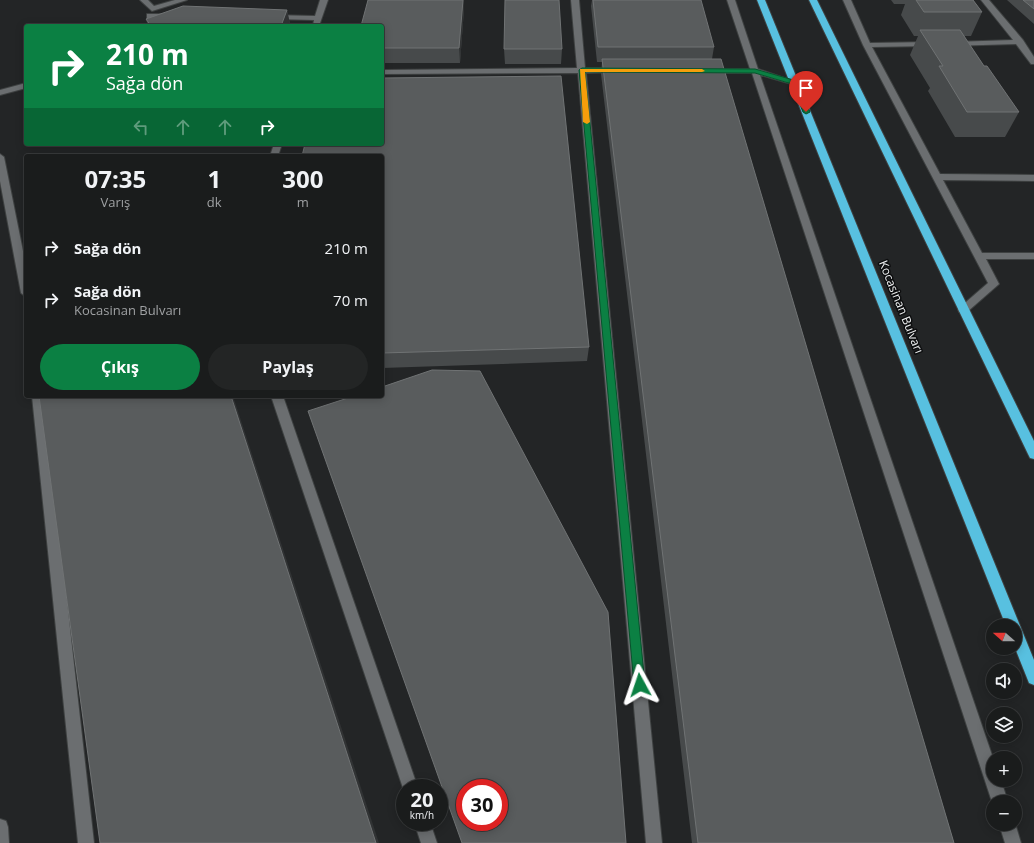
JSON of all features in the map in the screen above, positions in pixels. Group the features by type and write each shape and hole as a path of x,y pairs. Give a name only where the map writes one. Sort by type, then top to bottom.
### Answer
{"highway":[{"name":"Kocasinan Bulvarı","path":"761,0 1010,619"},
{"path":"813,0 1034,454"},
{"path":"1022,648 1034,678"}],"street":[{"path":"144,0 151,12 148,24"},
{"path":"151,12 183,0"},
{"path":"316,24 324,0"},
{"path":"575,0 654,843"},
{"path":"731,0 998,795"},
{"path":"847,0 867,45 994,284 963,309"},
{"path":"985,0 1020,42 1034,62"},
{"path":"151,12 182,16"},
{"path":"262,17 318,18"},
{"path":"867,45 1020,42"},
{"path":"384,72 629,70"},
{"path":"700,70 755,71 795,83"},
{"path":"0,93 24,86"},
{"path":"0,157 24,283"},
{"path":"937,176 1034,178"},
{"path":"980,256 1034,256"},
{"path":"38,398 86,843"},
{"path":"279,398 407,779"},
{"path":"0,828 1,843"},
{"path":"425,831 429,843"},
{"path":"1009,831 1013,843"}],"building":[{"path":"368,0 463,0 459,48 384,48 384,24 362,24"},
{"path":"505,0 559,0 562,49 504,49"},
{"path":"593,0 701,0 714,47 598,47"},
{"path":"916,0 973,0 982,12 924,12"},
{"path":"1023,0 1034,0 1034,9"},
{"path":"183,6 287,10 282,24 150,24 146,19"},
{"path":"920,30 960,30 984,66 987,66 1019,112 967,112 939,66 943,66"},
{"path":"602,59 721,59 954,843 698,843"},
{"path":"561,76 589,347 384,353 384,154 302,154 304,146 384,146 384,78"},
{"path":"432,370 480,371 608,612 626,843 462,843 458,831 508,831 508,779 456,779 456,826 448,804 448,779 439,779 308,411 348,398 384,398 384,386"},
{"path":"39,398 232,398 376,843 100,843"}],"slow traffic":[{"path":"587,122 582,70 702,71"}],"route":[{"path":"640,685 582,70 755,71 795,83 806,112"}]}
